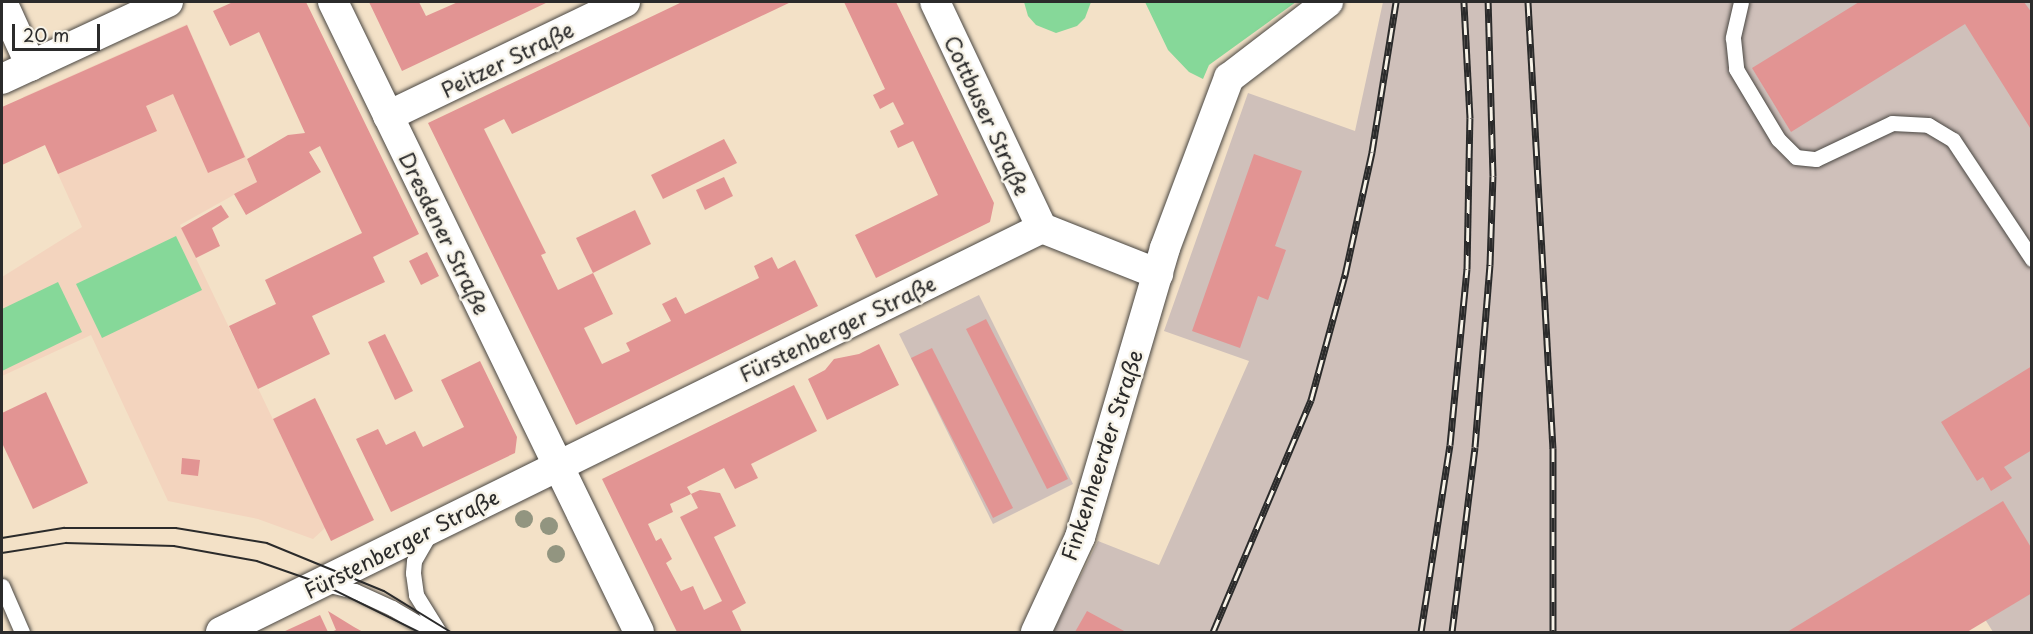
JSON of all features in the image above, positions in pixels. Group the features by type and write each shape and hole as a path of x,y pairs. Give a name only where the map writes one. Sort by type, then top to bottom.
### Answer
{"street":[{"path":"2,2 31,66"},
{"path":"2,79 168,2"},
{"name":"Dresdener Straße","path":"333,2 639,633"},
{"name":"Peitzer Straße","path":"388,116 625,2"},
{"name":"Cottbuser Straße","path":"935,2 1042,228"},
{"path":"1042,228 1158,274 1229,78 1328,2"},
{"name":"Fürstenberger Straße","path":"221,633 435,525 1042,228"},
{"name":"Finkenheerder Straße","path":"1036,633 1080,537 1158,274"}],"lane":[{"path":"1741,2 1733,38 1736,69 1778,139 1797,157 1816,159 1892,123 1928,125 1953,140 2031,260"},
{"path":"435,525 414,561 413,573 416,595 440,633"},
{"path":"320,583 355,591 433,633"},
{"path":"2,586 22,633"}],"shaded area":[{"path":"1383,2 2031,2 2031,632 1993,632 1943,552 1804,632 1053,632 1098,541 1159,565 1249,361 1164,331 1248,93 1355,131"},
{"path":"187,24 257,182 180,225 325,528 313,539 258,519 168,501 91,335 2,376 2,277 82,227 23,97"},
{"path":"979,295 1073,484 993,524 899,334"}],"green space":[{"path":"1024,2 1091,2 1085,18 1077,26 1056,33 1036,25 1028,16"},
{"path":"1145,2 1296,2 1209,65 1203,79 1189,72 1168,50"},
{"path":"176,236 202,290 102,338 76,284"},
{"path":"58,282 82,332 2,371 2,309"}],"building":[{"path":"233,2 306,2 419,234 373,257 385,282 312,316 330,354 258,389 229,326 276,304 265,280 362,233 320,146 309,152 321,172 246,215 234,194 257,182 247,159 288,135 305,133 259,32 230,46 213,11"},
{"path":"369,2 419,2 426,16 458,2 548,2 402,71"},
{"path":"682,2 791,2 512,134 504,119 484,129 546,253 541,255 558,290 593,273 613,314 584,328 602,364 630,351 626,343 671,321 662,304 676,297 685,314 759,278 754,266 772,257 778,269 795,260 818,306 576,425 428,123"},
{"path":"844,2 896,2 994,203 990,222 876,278 855,235 938,195 913,141 898,148 890,131 904,124 893,102 880,109 873,95 885,89"},
{"path":"1859,2 2024,2 2032,13 2032,131 1965,24 1791,132 1752,68"},
{"path":"187,25 245,157 208,173 173,94 146,106 157,131 58,174 45,145 2,165 2,107"},
{"path":"724,139 737,163 663,199 651,175"},
{"path":"1254,154 1302,171 1275,246 1286,250 1268,300 1258,296 1240,348 1192,331"},
{"path":"724,177 733,196 705,210 696,190"},
{"path":"221,205 229,217 212,228 220,246 196,258 181,228"},
{"path":"635,210 651,244 593,273 576,238"},
{"path":"427,252 439,276 421,285 409,261"},
{"path":"986,319 1068,479 1047,489 966,329"},
{"path":"385,334 413,391 395,400 368,342"},
{"path":"879,344 899,385 827,420 808,379 825,370 834,359 859,354"},
{"path":"932,348 1013,508 993,518 911,358"},
{"path":"480,361 517,437 515,453 391,512 356,439 378,429 386,445 415,431 423,447 464,427 441,380"},
{"path":"2032,366 2032,450 2004,467 2012,478 1991,491 1983,477 1977,481 1941,422"},
{"path":"794,385 817,431 751,464 758,478 735,489 724,468 687,487 691,494 700,490 720,493 736,526 714,537 746,603 732,611 742,632 677,632 602,479","holes":["691,494 698,508 680,517 722,601 704,610 693,586 681,591 666,563 672,559 661,538 656,541 648,524 673,512 670,504"]},
{"path":"46,392 88,483 33,509 2,443 2,413"},
{"path":"315,398 374,520 331,541 273,419"},
{"path":"182,458 200,460 198,476 181,474"},
{"path":"2003,501 2032,549 2032,593 1967,632 1787,632"},
{"path":"328,611 363,632 331,632 336,630"},
{"path":"1087,611 1126,632 1075,632"},
{"path":"320,615 328,632 283,632"}],"tram line":[{"path":"2,538 64,528 176,528 267,543 384,591 451,632"},
{"path":"2,553 66,543 174,546 257,561 320,583 419,632"}],"railway":[{"path":"1213,632 1311,400 1345,275 1372,152 1396,2"},
{"path":"1421,632 1450,445 1467,269 1470,118 1464,2"},
{"path":"1452,632 1475,447 1490,265 1493,176 1488,2"},
{"path":"1528,2 1553,448 1553,632"}]}
